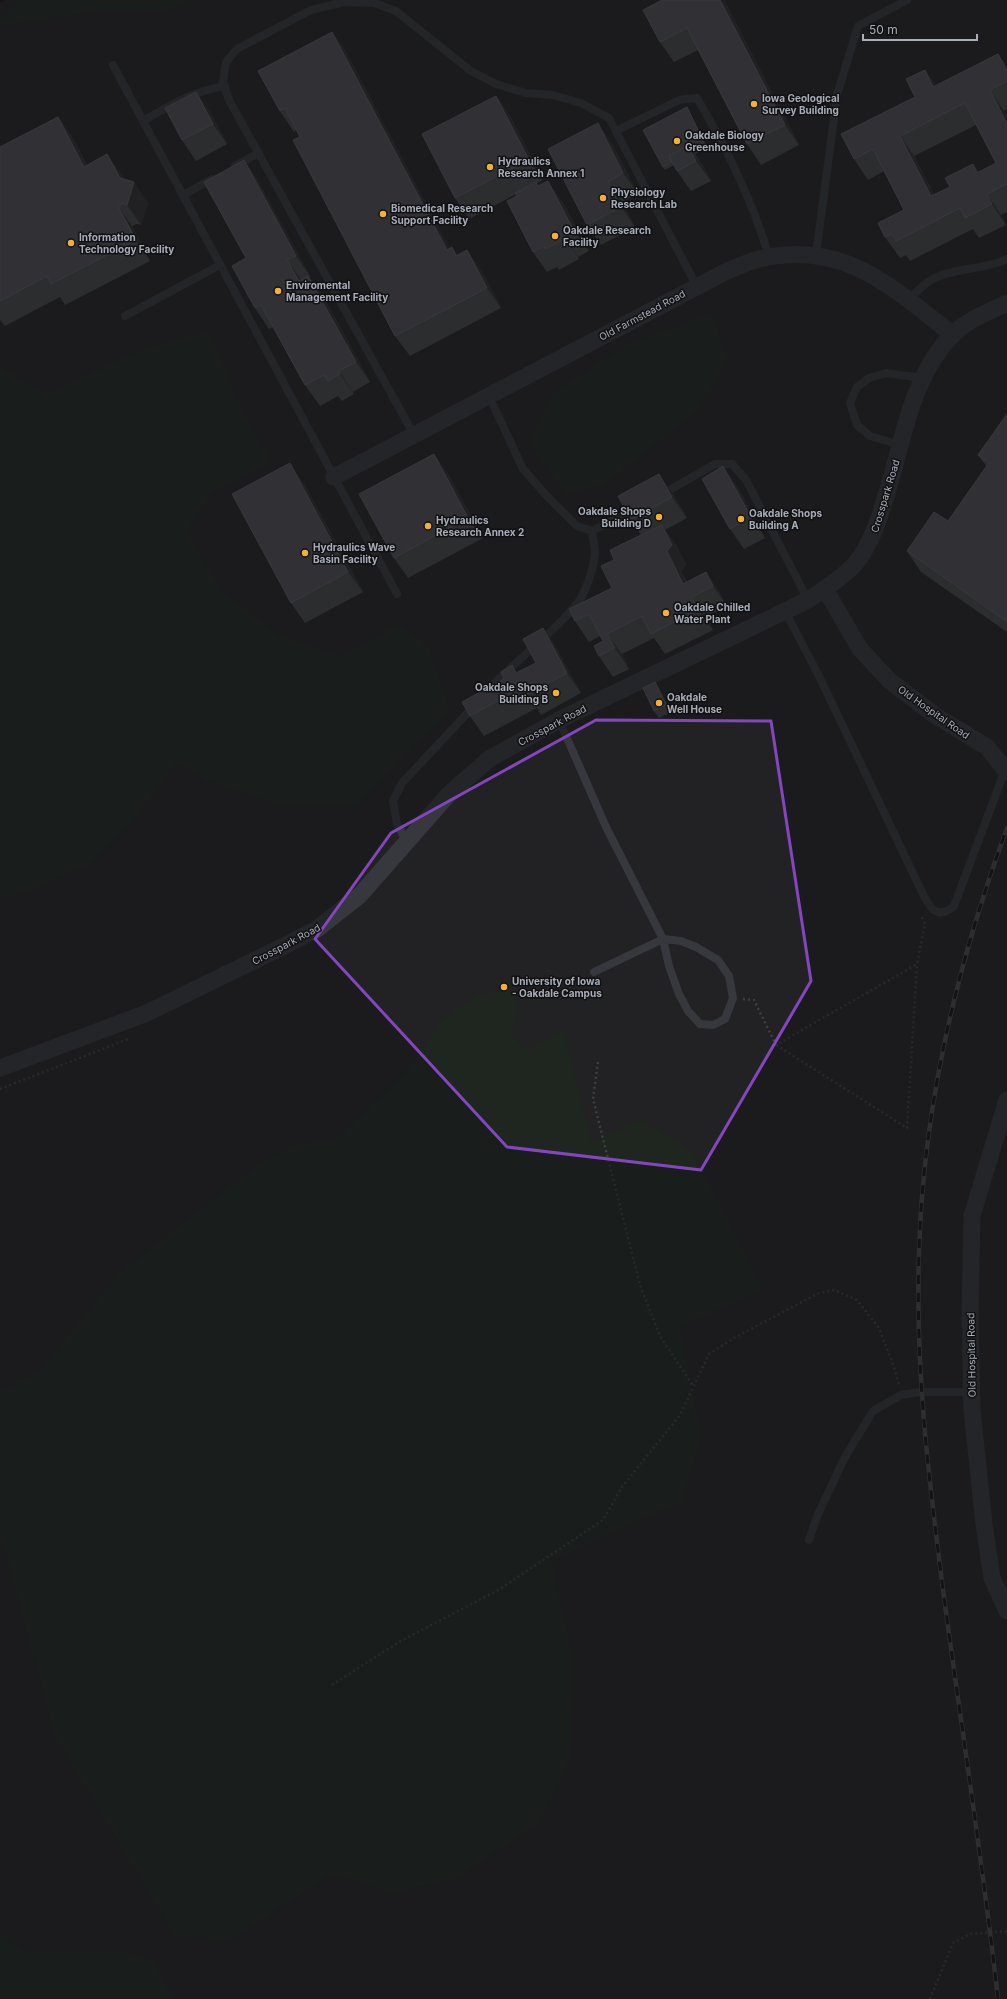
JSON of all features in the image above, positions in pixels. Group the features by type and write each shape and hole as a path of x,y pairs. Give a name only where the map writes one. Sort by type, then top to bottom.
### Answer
{"street":[{"name":"Old Farmstead Road","path":"334,477 727,271 758,259 816,255 859,267 882,281 953,334"},
{"name":"Crosspark Road","path":"0,1068 147,1013 311,932 341,911 360,895 448,795 489,759 559,720 808,600 825,589 854,565 874,534 891,482 913,398 922,378 953,334 966,324 1007,303"},
{"name":"Old Hospital Road","path":"825,589 860,650 890,681 936,716 987,747 1006,771"},
{"name":"Old Hospital Road","path":"1007,1100 972,1216 970,1317 971,1392 980,1492 992,1578 1007,1611"}],"lane":[{"path":"816,255 837,95 858,26 907,0"},
{"path":"414,435 230,100 224,82 226,62 237,49 311,10 344,2 374,3 396,11 471,70 496,84 526,93 553,95 581,102 609,118 697,287"},
{"path":"113,65 397,594"},
{"path":"143,121 184,98 207,89 225,86"},
{"path":"616,131 679,100 697,98 718,133 761,230 769,258"},
{"path":"183,195 259,153"},
{"path":"908,300 933,278 947,272 998,263 1007,259"},
{"path":"125,316 220,265"},
{"path":"900,445 870,436 857,425 850,404 857,387 869,378 886,373 922,378"},
{"path":"489,396 523,469 577,526 592,531 642,505"},
{"path":"656,498 715,464 732,464 746,480 808,600"},
{"path":"407,842 397,824 393,802 402,782 468,714 499,678 546,635 579,600 591,574 595,553 592,531"},
{"path":"785,611 819,676 928,906 934,911 949,911 954,906 1006,771"},
{"path":"559,720 606,828 663,939 669,966 678,994 688,1011 700,1024 713,1025 725,1019 733,998 729,976 718,960 696,947 681,941 663,939 594,972"},
{"path":"809,1540 818,1514 845,1458 873,1411 901,1396 921,1392 971,1392"}],"path":[{"path":"733,998 754,1000 776,1045 907,1128 918,964 925,924 920,912"},
{"path":"776,1045 918,964"},
{"path":"0,1089 137,1035"},
{"path":"598,1062 593,1099 640,1285 660,1336 693,1386"},
{"path":"332,1685 399,1642 500,1589 603,1520 622,1487 680,1415 709,1354 734,1338 819,1293 834,1290 856,1300 879,1328 894,1367 901,1396"},
{"path":"930,1999 953,1943 970,1934 1007,1931"}],"highlighted area":[{"path":"596,720 771,721 811,981 701,1170 507,1147 315,939 391,833"}],"shaded area":[{"name":"University of Iowa - Oakdale Campus","path":"6,0 1007,0 1007,1999 0,1999 0,3"},
{"path":"22,0 193,0 170,11 100,11 0,26 0,19 17,2"},
{"path":"712,312 728,359 696,412 601,486 567,494 528,442 552,393 627,345"},
{"path":"210,331 242,410 272,462 211,493 187,531 220,589 279,636 339,656 398,624 430,648 450,712 399,759 357,806 274,804 206,780 177,762 133,820 92,863 18,895 0,898 0,367 48,393 142,349"},
{"path":"512,990 520,1009 511,1035 526,1049 564,1030 592,1142 640,1120 691,1150 764,1288 680,1328 702,1437 682,1501 552,1561 574,1665 570,1759 541,1821 453,1880 391,1893 332,1874 230,1940 175,1936 54,1734 5,1551 0,1542 0,1391 39,1371 118,1274 255,1167 294,1144 337,1139 407,1071 442,1020 480,994"},
{"path":"0,1934 29,1953 125,1951 154,1962 171,1995 169,1999 0,1999"}],"building":[{"name":"Iowa Geological Survey Building","path":"662,0 720,0 785,125 747,144 687,28 660,42 643,10"},
{"name":"Biomedical Research Support Facility","path":"332,32 447,250 452,247 456,256 467,250 487,288 395,336 293,140 300,137 285,108 280,111 258,71"},
{"path":"998,54 1007,71 1007,81 990,90 1007,124 1007,184 987,194 992,204 965,218 960,208 896,241 892,234 885,237 878,223 904,210 873,149 854,159 841,134 915,97 906,79 925,70 933,87","holes":["965,103 996,163 977,173 973,164 945,178 950,187 931,196 900,136"]},
{"path":"196,92 213,124 182,140 165,108"},
{"name":"Hydraulics Research Annex 1","path":"496,96 529,160 455,198 422,134"},
{"name":"Oakdale Biology Greenhouse","path":"687,107 705,145 692,151 688,146 669,156 672,162 663,167 643,130"},
{"name":"Information Technology Facility","path":"58,117 84,167 107,154 120,178 134,182 127,205 123,203 118,206 136,240 51,284 47,276 0,301 0,147"},
{"name":"Physiology Research Lab","path":"598,123 623,173 608,182 621,207 587,225 548,149"},
{"path":"688,146 696,161 677,171 669,156"},
{"name":"Enviromental Management Facility","path":"244,160 296,256 287,260 299,281 308,276 356,362 339,371 340,374 328,381 324,375 305,385 261,305 255,308 232,266 246,258 204,182"},
{"path":"548,181 574,231 564,236 565,239 545,249 544,246 533,252 507,201 517,196 515,193 536,182 538,186"},
{"path":"1007,414 1007,622 907,551 934,512 948,521 989,463 978,455"},
{"name":"Hydraulics Research Annex 2","path":"434,454 468,518 394,558 359,494"},
{"name":"Hydraulics Wave Basin Facility","path":"290,463 348,572 291,603 232,494"},
{"path":"723,466 751,517 730,529 702,479"},
{"path":"659,474 672,497 631,520 618,496"},
{"path":"662,525 672,545 667,551 683,584 706,572 713,586 692,597 698,610 651,634 642,616 607,634 615,648 599,656 594,646 603,641 589,614 575,621 569,609 612,588 601,566 614,560 610,550"},
{"path":"543,628 567,673 527,694 523,687 470,716 462,702 504,679 501,672 512,665 516,673 536,663 523,639"},
{"path":"655,682 666,705 654,711 643,688"}],"railway":[{"path":"998,1999 986,1898 944,1597 928,1468 921,1383 918,1297 922,1198 927,1144 935,1090 958,984 989,879 1007,828"}],"place":[{"name":"Iowa Geological Survey Building","path":"754,104"},
{"name":"Oakdale Biology Greenhouse","path":"677,141"},
{"name":"Hydraulics Research Annex 1","path":"490,167"},
{"name":"Physiology Research Lab","path":"603,198"},
{"name":"Biomedical Research Support Facility","path":"383,214"},
{"name":"Oakdale Research Facility","path":"555,236"},
{"name":"Information Technology Facility","path":"71,243"},
{"name":"Enviromental Management Facility","path":"278,291"},
{"name":"Oakdale Shops Building D","path":"659,517"},
{"name":"Oakdale Shops Building A","path":"741,519"},
{"name":"Hydraulics Research Annex 2","path":"428,526"},
{"name":"Hydraulics Wave Basin Facility","path":"305,553"},
{"name":"Oakdale Chilled Water Plant","path":"666,613"},
{"name":"Oakdale Shops Building B","path":"556,693"},
{"name":"Oakdale Well House","path":"659,703"},
{"name":"University of Iowa - Oakdale Campus","path":"504,987"}]}
